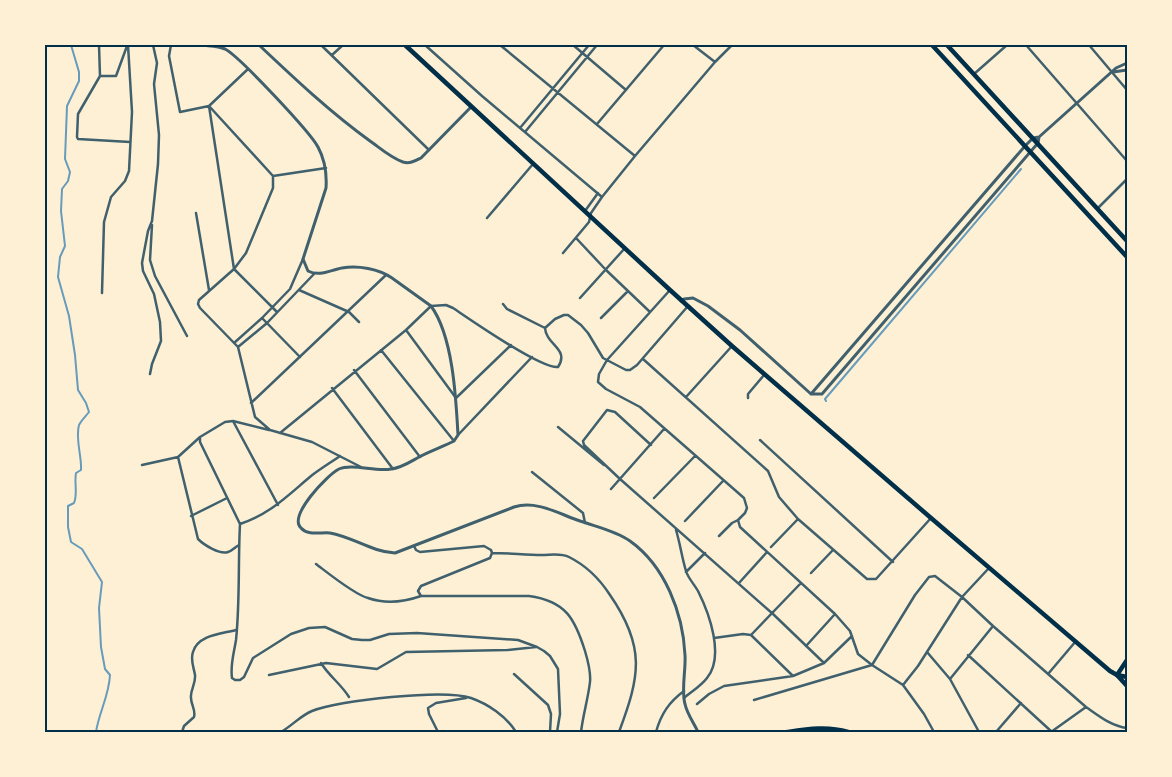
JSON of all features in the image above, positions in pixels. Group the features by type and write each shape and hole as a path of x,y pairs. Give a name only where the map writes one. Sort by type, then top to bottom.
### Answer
{"main road":[{"path":"406,45 681,301 931,518 1117,675 1127,686"},
{"path":"932,45 1127,257"},
{"path":"947,45 1127,241"},
{"path":"1117,675 1127,660"},
{"path":"1117,675 1127,677"},
{"path":"787,732 818,728 838,729 848,732"}],"street":[{"path":"99,45 100,76 78,114 77,137 78,139 130,142"},
{"path":"100,76 116,76 128,45"},
{"path":"102,293 104,222 111,197 128,176 132,112 128,45"},
{"path":"153,45 157,63 154,84 159,135 150,260 155,276 187,336"},
{"path":"171,45 169,56 180,112 209,106 248,69"},
{"path":"178,45 183,45"},
{"path":"202,45 224,48 248,69 317,145 326,168 326,188 304,260 294,283 273,308 234,343"},
{"path":"259,45 323,104 394,158 405,162 412,162 421,158 472,107"},
{"path":"321,45 430,150"},
{"path":"332,55 343,45"},
{"path":"425,45 602,196"},
{"path":"500,45 635,156"},
{"path":"573,45 626,90"},
{"path":"520,128 589,45"},
{"path":"525,132 597,45"},
{"path":"597,124 664,45"},
{"path":"693,45 715,62"},
{"path":"563,252 589,222 590,216 602,196 715,62 732,45"},
{"path":"974,74 1006,45"},
{"path":"1026,45 1127,162"},
{"path":"1089,45 1127,90"},
{"path":"811,394 1025,146 1033,138 1039,137 1116,68 1127,63"},
{"path":"1113,72 1127,70"},
{"path":"209,106 273,176 273,188 246,253 234,269 198,300 200,308 238,347 255,417 270,430"},
{"path":"209,106 234,269 277,312"},
{"path":"681,301 684,298 693,298 708,306 740,330 811,394 822,394 1038,143 1039,137"},
{"path":"487,218 533,164"},
{"path":"273,176 326,168"},
{"path":"1097,208 1127,180"},
{"path":"585,211 598,193"},
{"path":"196,213 209,290"},
{"path":"150,374 161,340 160,322 154,294 143,271 145,247 152,221"},
{"path":"576,238 650,312"},
{"path":"580,298 624,248"},
{"path":"304,260 308,271 314,274 322,274 344,268 366,268 387,274 432,306 441,323 452,368 458,435"},
{"path":"238,347 266,323 314,274"},
{"path":"251,403 387,274"},
{"path":"299,290 349,312 359,322"},
{"path":"670,290 607,360 598,379 602,386 638,406 744,498 746,511 719,536"},
{"path":"601,318 628,291"},
{"path":"280,433 354,370 406,330 432,306 446,305 453,308 544,364 553,368 558,367 562,361 562,356 547,337 545,328 503,304"},
{"path":"545,328 555,319 568,315 585,329 602,356 626,370 630,370 637,365 688,306"},
{"path":"262,318 300,357"},
{"path":"406,330 456,398"},
{"path":"456,398 511,345"},
{"path":"686,397 732,346"},
{"path":"381,350 454,441"},
{"path":"532,357 454,441 394,469 381,471 346,467 331,474 302,506 298,517 298,526 307,532 329,533 381,551 395,553 514,507 525,505 544,508 612,532 630,541 644,553 656,568 674,599 682,628 686,655 685,705 698,732"},
{"path":"642,358 768,472 779,497 798,519 867,579 876,578 893,562 931,518"},
{"path":"840,361 846,367"},
{"path":"354,370 420,457"},
{"path":"748,398 748,394 765,374"},
{"path":"332,388 394,469"},
{"path":"620,479 584,444 584,437 607,410 615,412 651,445"},
{"path":"142,466 178,457 200,437 225,422 233,421 312,442 365,469"},
{"path":"233,421 278,505"},
{"path":"558,427 739,583 824,663"},
{"path":"611,489 664,429"},
{"path":"200,437 200,442 240,524 236,630 232,678 240,680 244,677 253,658 291,634 308,628 325,628 362,640 370,640 389,634 417,633 518,640 537,647 550,656 558,669 560,714 557,732"},
{"path":"760,440 893,562"},
{"path":"240,524 258,518 278,505 313,475 340,456"},
{"path":"654,498 695,456"},
{"path":"178,457 198,539 202,543 223,553 229,552 239,545"},
{"path":"532,472 583,513 585,523"},
{"path":"684,521 723,481"},
{"path":"192,516 228,498"},
{"path":"771,548 798,519"},
{"path":"738,520 740,526 835,614 850,631 856,651 872,665 903,685 924,714 934,732"},
{"path":"676,528 686,572 698,591 707,612 716,654 712,670 707,678 684,698"},
{"path":"414,546 416,551 424,552 484,546 491,550 492,553"},
{"path":"811,573 833,550"},
{"path":"739,583 767,552"},
{"path":"421,596 418,591 421,586 490,558 492,553"},
{"path":"492,553 564,555 595,574 604,586 615,603 634,642 636,661 630,703 619,732"},
{"path":"686,572 705,553"},
{"path":"316,564 369,599 395,602 407,601 421,596 529,596 543,598 563,607 578,628 589,665 590,681 582,718 582,732"},
{"path":"903,685 927,652 962,597 990,567"},
{"path":"754,700 872,665 915,594 929,577 935,576 962,597 992,626 1086,707 1102,719 1117,726 1127,728"},
{"path":"751,635 801,583"},
{"path":"806,646 835,614"},
{"path":"950,679 992,626"},
{"path":"182,732 184,726 194,717 195,713 191,698 195,685 195,673 192,666 193,652 197,645 206,637 236,630"},
{"path":"714,638 743,634 751,635 793,676"},
{"path":"698,704 709,694 724,686 793,676 824,663 852,636"},
{"path":"1048,674 1076,641"},
{"path":"269,675 321,664 377,669 406,652 507,650 537,647"},
{"path":"927,652 950,679 979,732"},
{"path":"968,655 1051,732 1086,707"},
{"path":"321,664 342,686 349,697"},
{"path":"514,674 548,705 551,714 550,732"},
{"path":"656,732 662,714 673,699 684,691"},
{"path":"289,732 296,719 324,706 425,694 470,698 494,710 516,732"},
{"path":"438,732 428,708 436,703 470,698"},
{"path":"996,732 1021,703"},
{"path":"281,732 292,725"}],"waterway":[{"path":"71,45 79,72 79,81 67,106 65,159 70,172 68,181 62,189 61,211 65,246 60,257 58,277 69,316 78,390 89,412 80,423 78,430 81,470 76,473 76,496 74,503 68,506 68,527 71,542 82,549 102,582 99,608 101,647 105,669 110,675 108,690 96,732"},
{"path":"826,401 825,399 1021,169"}]}
